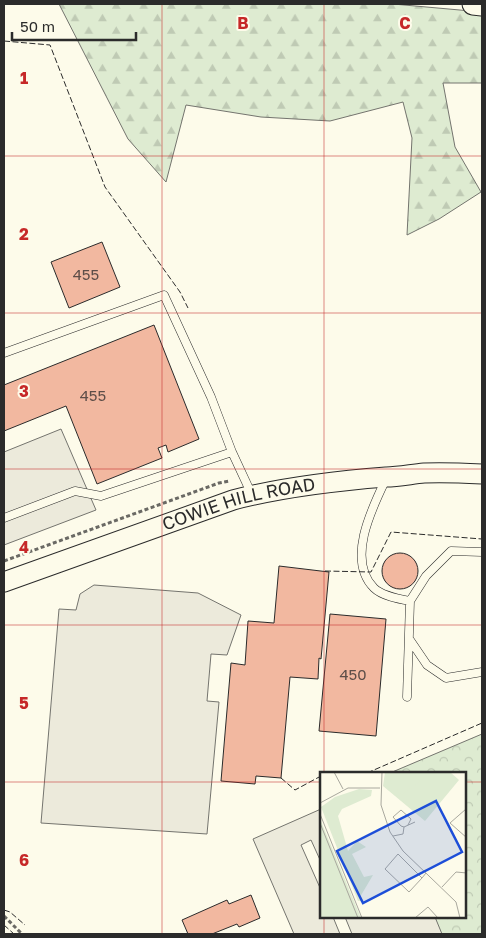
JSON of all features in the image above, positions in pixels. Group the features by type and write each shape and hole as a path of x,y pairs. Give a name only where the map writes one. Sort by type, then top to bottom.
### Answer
{"main road":[{"path":"473,4 482,4"}],"street":[{"name":"COWIE HILL ROAD","path":"4,582 233,500 252,495 364,478 387,478 426,473 482,474"}],"lane":[{"path":"4,353 164,295 212,397 232,452 252,495"},
{"path":"4,518 75,491 101,496 232,452"},
{"path":"387,478 371,509 362,543 361,562 367,580 375,590 410,601"},
{"path":"407,697 410,601 426,576 451,551 482,552"},
{"path":"410,640 427,665 446,678 482,672"}],"path":[{"path":"4,916 22,934"}],"green space":[{"path":"59,4 393,4 482,12 482,83 443,83 455,147 481,192 439,219 407,235 412,138 403,102 330,121 261,117 186,105 166,182 128,139"},
{"path":"482,734 482,934 441,934 434,918 466,918 466,772 392,772"}],"shaded area":[{"path":"61,429 96,510 4,545 4,452"},
{"path":"94,585 198,593 241,615 227,655 211,654 207,701 219,702 207,834 41,823 59,609 76,610 80,594"},
{"path":"320,809 320,860 311,840 301,845 320,888 320,918 333,918 340,934 294,934 253,839"},
{"path":"345,918 435,918 442,934 352,934"}],"building":[{"path":"102,242 120,287 69,308 51,262"},
{"path":"154,325 199,439 168,452 166,445 158,448 162,458 97,484 66,406 4,431 4,385"},
{"path":"400,553 407,554 413,558 417,564 417,578 413,584 407,588 400,589 393,588 387,584 383,578 382,571 383,564 387,558 393,554"},
{"path":"279,566 329,572 318,679 290,677 281,778 256,776 255,784 221,781 231,663 245,665 248,621 274,623"},
{"path":"330,614 386,619 376,736 319,731"},
{"path":"251,895 260,918 239,927 237,924 212,934 188,934 182,920 227,900 229,904"}],"fence":[{"path":"4,41 50,45 105,187 180,292 188,308"},
{"path":"325,571 371,572 391,532 482,539"},
{"path":"369,772 482,723"},
{"path":"281,778 295,790 320,777"},
{"path":"4,910 10,912 25,925"},
{"path":"4,925 14,934"}]}
